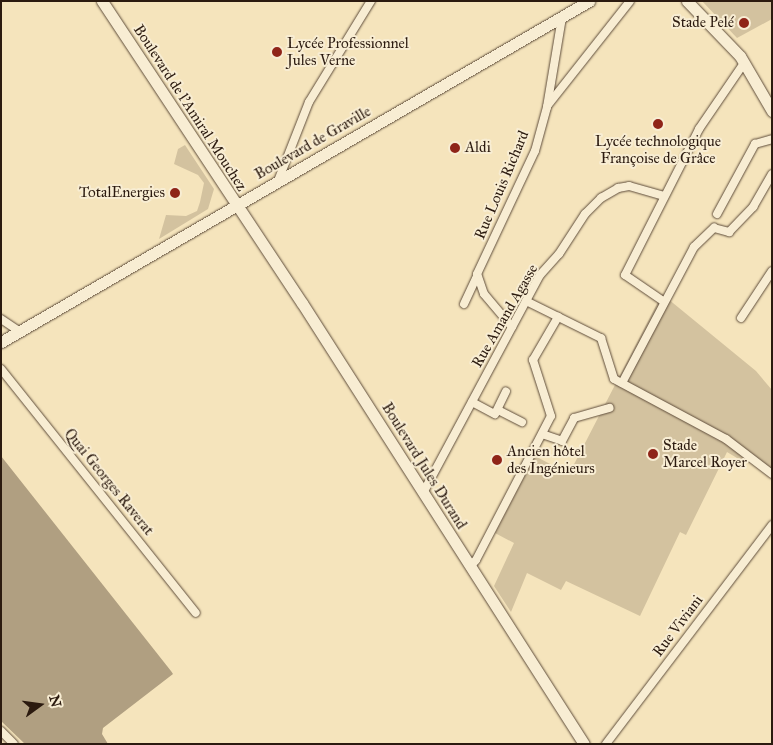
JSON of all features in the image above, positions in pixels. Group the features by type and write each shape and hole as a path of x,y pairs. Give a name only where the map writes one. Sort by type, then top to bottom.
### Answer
{"main road":[{"name":"Boulevard de l'Amiral Mouchez","path":"102,1 237,206"},
{"name":"Boulevard de Graville","path":"1,341 589,1"},
{"path":"687,1 744,63 772,112"},
{"name":"Boulevard Jules Durand","path":"237,206 302,302 584,744"}],"street":[{"path":"278,181 308,102 371,1"},
{"path":"547,107 630,1"},
{"name":"Rue Louis Richard","path":"464,304 535,151 547,107 562,16"},
{"path":"664,301 625,275 699,129 744,63"},
{"path":"717,214 755,144 772,139"},
{"path":"622,383 694,247 714,228 729,232 753,207 772,174"},
{"name":"Rue Amand Agasse","path":"423,493 540,276 600,198 630,186 664,196"},
{"path":"741,318 772,271"},
{"path":"478,274 484,294 512,327"},
{"path":"526,301 601,338 614,379 726,439 772,474"},
{"path":"470,567 551,416 533,360 558,317"},
{"path":"1,319 19,331"},
{"name":"Quai Georges Raverat","path":"1,369 196,613"},
{"path":"472,402 495,414 506,391"},
{"path":"542,434 562,441 574,418 610,408"},
{"path":"498,410 522,422"},
{"name":"Rue Viviani","path":"606,744 772,525"},
{"path":"1,731 14,744"}],"shaded area":[{"name":"Stade Pelé","path":"702,1 772,1 772,19 737,38"},
{"path":"185,145 214,189 208,209 159,239 166,215 186,216 197,211 200,202 204,183 198,175 174,164 178,149"},
{"name":"Stade Marcel Royer","path":"662,294 756,371 772,390 772,479 749,459 742,461 727,452 686,535 680,532 640,616 566,581 561,590 527,573 511,612 494,586 514,543 495,533 535,456 569,474"},
{"path":"1,456 173,674 103,728 102,734 108,744 25,744 1,721"}],"place":[{"name":"Stade Pelé","path":"744,23"},
{"name":"Lycée Professionnel Jules Verne","path":"277,52"},
{"name":"Lycée technologique Françoise de Grâce","path":"658,124"},
{"name":"Aldi","path":"455,148"},
{"name":"TotalEnergies","path":"175,193"},
{"name":"Stade Marcel Royer","path":"653,454"},
{"name":"Ancien hôtel des Ingénieurs","path":"497,460"}]}
